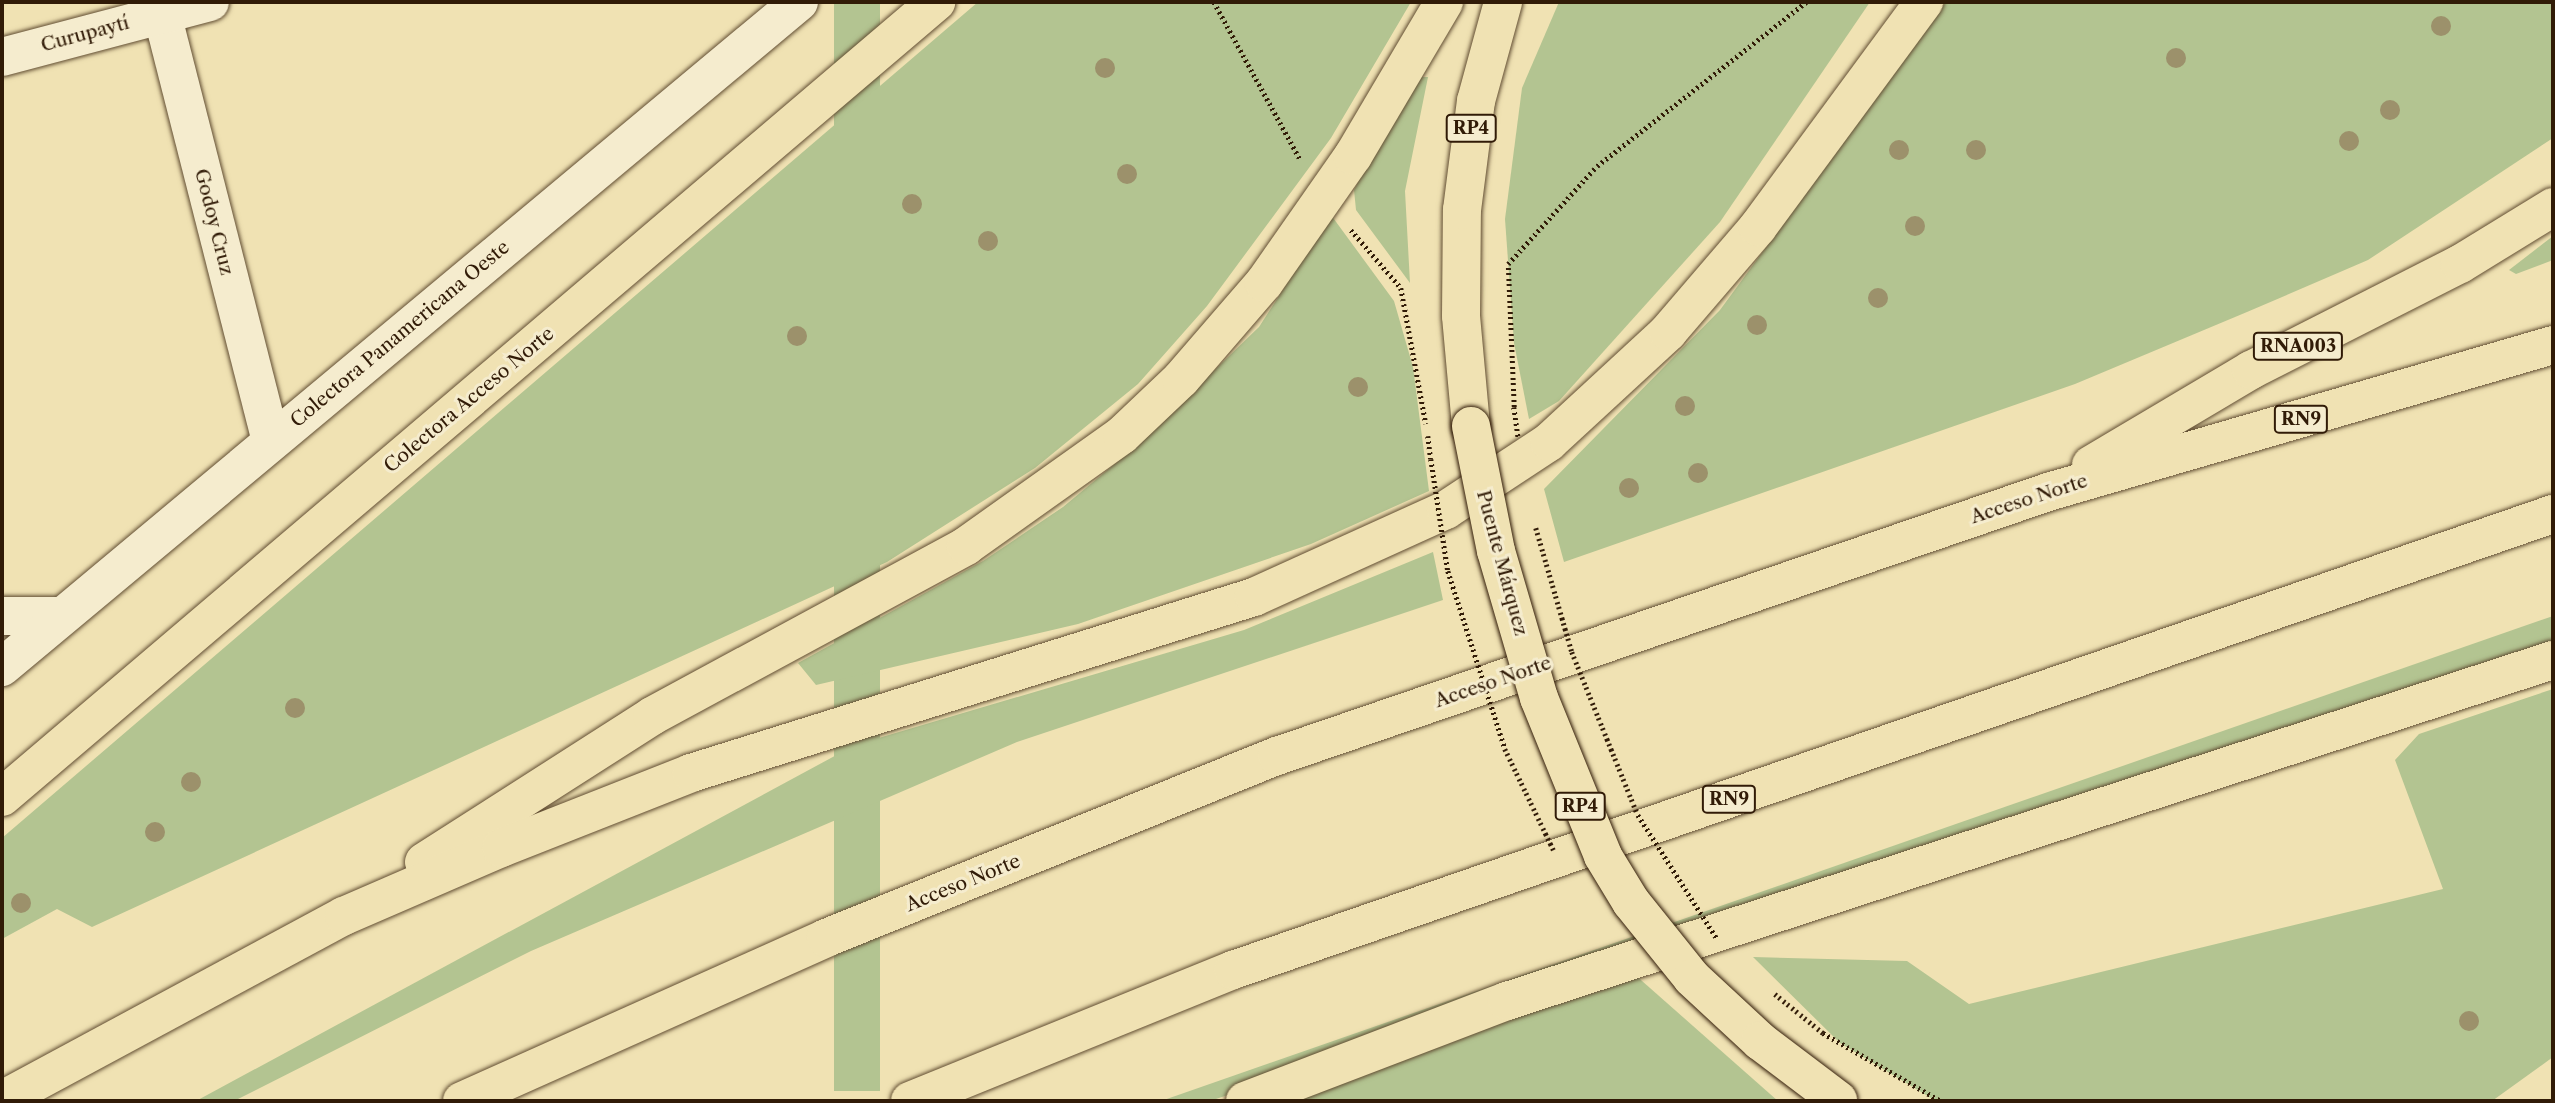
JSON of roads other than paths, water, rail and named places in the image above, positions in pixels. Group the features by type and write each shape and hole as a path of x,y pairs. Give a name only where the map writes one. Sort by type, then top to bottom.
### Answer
{"main road":[{"name":"Colectora Acceso Norte","path":"2,797 936,2"},
{"path":"2,1100 344,916 603,744 913,577 1093,460 1181,379 1264,283 1353,156 1444,2"},
{"name":"Puente Márquez","path":"1503,2 1476,101 1462,210 1461,316 1471,426 1496,551 1538,698 1603,856 1631,902 1692,978 1760,1041 1839,1101"},
{"path":"344,916 691,773 1254,597 1446,510 1549,442 1668,332 1758,227 1924,2"},
{"name":"RNA003","path":"2048,492 2251,370 2460,264 2553,207"},
{"name":"Acceso Norte","path":"462,1101 826,938 1276,756 2048,492 2553,345"},
{"name":"RN9","path":"910,1101 1233,970 2553,513"},
{"path":"1245,1101 1507,1001 2553,660"}],"street":[{"name":"Curupaytí","path":"2,57 161,8 210,2"},
{"name":"Colectora Panamericana Oeste","path":"2,667 799,2"},
{"name":"Godoy Cruz","path":"161,8 271,442"},
{"path":"2,616 61,617"}]}
